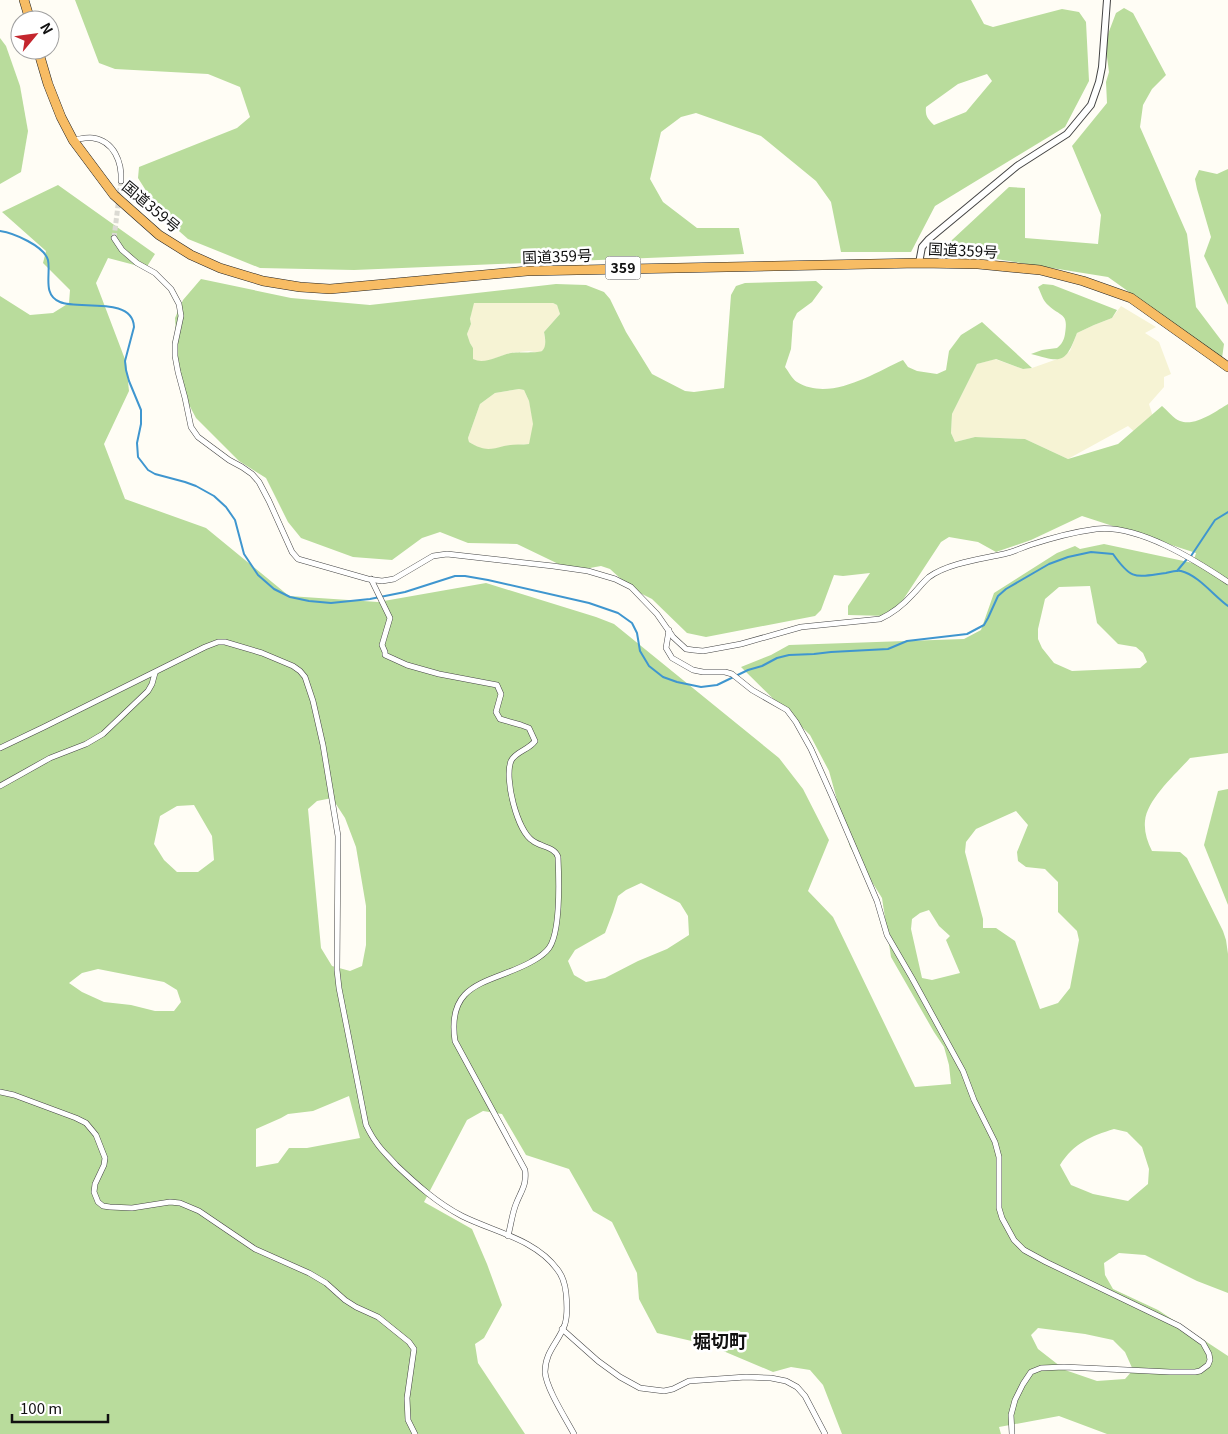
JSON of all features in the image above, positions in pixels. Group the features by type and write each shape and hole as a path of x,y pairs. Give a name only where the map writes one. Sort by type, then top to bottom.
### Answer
{"highway":[{"name":"国道359号","path":"41,60 61,117 73,140 114,196 159,235 191,254 220,268 263,281 300,287 330,289 527,271 919,263 978,264 1040,270 1083,281 1131,298 1228,367"}],"street":[{"path":"919,263 922,247 929,239 1017,166 1067,134 1091,105 1102,68 1107,0"},
{"path":"73,140 92,137 106,142 120,165 121,181"},
{"path":"114,238 122,250 137,264 155,274 171,289 179,304 181,316 175,344 175,356 191,427 198,437 229,460 247,470 259,482 292,552 298,559 382,581 394,579 433,556 447,554 588,571 615,579 630,587 657,614 674,637 686,648 693,650 741,644 801,627 880,620 892,613 929,577 944,569 1002,555 1070,534 1097,529 1124,531 1156,541 1201,564 1228,582"},
{"path":"371,579 390,618 382,645 385,655 407,665 439,674 497,685 501,694 496,712 500,719 529,728 535,741 532,745 514,756 510,763 509,774 512,795 521,825 532,841 557,853 560,890 554,936 550,947 544,955 525,966 469,989 457,1010 454,1031 455,1041 525,1170 524,1188 516,1204 508,1236"},
{"path":"669,629 666,648 672,658 692,670 732,674 752,690 786,710 796,722 811,749 832,796 876,901 887,935 963,1071 974,1100 995,1142 998,1157 999,1208 1002,1218 1014,1240 1024,1250 1046,1262 1179,1326 1203,1342 1209,1354 1210,1360 1208,1365 1195,1372 1064,1366 1042,1368 1031,1372 1015,1400 1011,1415 1012,1434"},
{"path":"0,748 218,642 226,642 262,653 293,666 300,671 313,701 335,812 338,836 337,970 366,1125 388,1157 429,1195 461,1216 534,1247 552,1261 565,1282 567,1307 566,1323 548,1354 545,1374 548,1385 574,1434"},
{"path":"0,786 50,758 86,744 103,734 148,691 155,673"},
{"path":"0,1092 14,1095 86,1123 96,1135 105,1158 104,1165 95,1184 94,1192 98,1202 103,1206 110,1208 132,1208 170,1202 180,1203 199,1211 255,1249 326,1283 345,1300 378,1317 409,1342 414,1349 407,1398 408,1420 415,1434"},
{"path":"562,1329 620,1378 640,1388 664,1391 689,1381 746,1377 786,1381 797,1387 805,1396 826,1434"}],"shaded area":[{"path":"473,303 553,303 557,305 560,314 544,332 546,346 539,353 529,351 510,353 478,362 473,359 473,348 467,334 471,324"},
{"path":"1121,306 1156,327 1145,333 1159,342 1171,374 1164,377 1164,387 1149,404 1160,439 1148,444 1128,426 1068,459 1025,439 975,437 955,442 951,433 952,414 977,364 995,359 1023,369 1032,368 1063,357 1070,351 1077,333 1112,318"},
{"path":"519,389 524,390 529,401 534,425 529,444 487,450 469,442 468,438 480,404 495,393"}],"green space":[{"path":"75,0 971,0 984,24 993,27 1062,9 1079,12 1086,22 1089,81 1065,127 935,206 911,252 841,252 831,202 816,181 761,136 696,113 681,117 661,132 650,179 663,202 697,228 739,228 744,254 354,270 260,268 188,239 162,216 138,178 139,167 237,128 250,117 240,87 208,74 115,69 99,63","holes":["987,74 992,81 966,112 934,125 927,117 926,107 958,84"]},
{"path":"1124,8 1133,13 1166,75 1152,89 1143,105 1140,127 1187,234 1196,307 1224,344 1222,358 1108,277 984,257 938,253 1009,187 1025,188 1025,238 1098,244 1101,215 1072,146 1107,103 1106,82 1109,72 1105,42 1116,13"},
{"path":"0,38 6,46 20,86 28,131 21,172 0,184"},
{"path":"1228,169 1228,305 1204,256 1211,237 1195,179 1199,170 1217,174"},
{"path":"58,185 155,254 146,268 108,258 96,283 126,362 129,391 104,444 125,499 206,528 289,596 378,602 486,583 614,624 779,758 803,789 829,840 808,891 833,917 915,1087 951,1084 949,1065 944,1047 891,957 882,898 850,847 829,771 810,735 741,667 771,655 789,645 964,639 981,630 994,593 1057,553 1075,546 1080,549 1104,544 1193,563 1196,553 1082,516 1031,540 996,552 978,542 949,537 941,542 901,603 888,616 848,615 848,606 870,573 834,575 821,610 815,616 706,637 687,633 652,599 632,589 610,569 601,566 573,571 517,544 468,543 440,532 422,538 392,560 353,557 301,538 288,522 266,478 239,461 196,418 186,399 178,367 175,318 183,300 201,279 291,298 370,305 556,284 586,285 604,292 610,299 626,332 652,374 685,391 694,392 724,388 731,295 736,286 745,283 816,281 823,287 812,302 797,313 793,321 791,349 785,367 797,382 823,389 837,388 851,384 903,360 908,367 917,371 937,374 946,370 949,351 961,335 982,322 1032,368 1023,369 996,359 977,364 952,414 951,433 955,442 975,437 1025,439 1068,459 1118,444 1162,406 1180,421 1192,422 1228,404 1228,753 1190,758 1156,796 1147,813 1145,825 1146,836 1152,851 1180,852 1187,858 1226,940 1228,954 1228,1293 1197,1281 1145,1255 1119,1253 1104,1263 1105,1275 1113,1289 1158,1310 1228,1356 1228,1434 1107,1434 1059,1416 999,1427 1001,1434 842,1434 823,1385 810,1370 791,1367 773,1372 709,1345 657,1333 639,1299 637,1273 612,1222 593,1211 569,1169 526,1155 502,1114 483,1111 467,1120 424,1202 472,1229 502,1305 484,1338 475,1344 478,1363 525,1434 0,1434 0,296 30,315 53,313 69,303 70,290 43,263 46,251 2,212","holes":["474,303 553,303 557,305 560,314 544,332 545,344 542,351 511,353 482,361 473,359 473,348 467,334 471,324 470,319","519,389 524,390 529,401 533,424 529,444 486,449 469,442 468,438 480,404 495,393","1090,586 1097,623 1118,644 1136,647 1143,653 1147,662 1140,668 1072,671 1054,663 1042,648 1038,639 1038,629 1045,599 1059,587","332,798 345,818 356,847 366,906 366,945 362,966 350,971 332,966 321,948 308,809 317,801","194,805 212,836 214,860 198,872 177,872 164,860 154,844 160,816 177,806","1016,811 1028,825 1017,852 1018,861 1026,867 1045,869 1058,882 1058,912 1077,931 1079,940 1070,988 1058,1003 1040,1009 1015,941 996,928 983,928 983,919 965,852 966,842 976,829","641,883 680,903 688,916 689,935 667,949 605,978 586,982 574,975 568,961 575,950 605,933 618,896","929,910 939,926 950,936 946,940 960,973 932,980 922,978 911,929 912,919 920,913","98,969 164,982 177,990 181,1002 174,1011 155,1011 131,1005 104,1002 82,992 69,983 82,973","349,1096 360,1138 307,1148 289,1148 278,1163 256,1167 256,1129 288,1114 313,1111","1114,1129 1127,1132 1142,1147 1149,1169 1148,1184 1128,1201 1093,1194 1071,1185 1060,1165 1065,1157 1084,1141","1038,1328 1085,1334 1113,1340 1125,1352 1133,1370 1125,1379 1097,1381 1065,1370 1038,1349 1031,1335"]},
{"path":"1043,284 1053,285 1117,310 1112,318 1077,333 1065,356 1049,359 1031,354 1057,348 1065,334 1065,318 1052,309 1045,301 1038,287"},
{"path":"1228,789 1228,905 1204,845 1218,791"}],"waterway":[{"path":"0,231 13,234 28,241 45,255 49,266 49,289 54,299 68,304 115,308 125,311 131,317 134,327 125,361 129,381 141,410 141,424 137,443 138,457 148,470 155,474 196,486 214,496 226,507 235,520 244,554 258,575 274,589 290,597 331,603 370,599 405,592 455,576 488,580 589,603 618,613 632,623 637,633 640,651 649,666 663,677 701,687 717,685 748,670 789,655 888,649 907,641 967,634 984,625 998,596 1006,589 1049,564 1068,557 1091,552 1113,554 1125,569 1135,575 1147,576 1177,571 1187,573 1200,581 1228,606"},
{"path":"1191,556 1215,520 1228,512"},
{"path":"1177,571 1187,559"}],"tunnel":[{"path":"114,238 121,181"}],"district":[{"name":"堀切町","path":"720,1342"}]}
